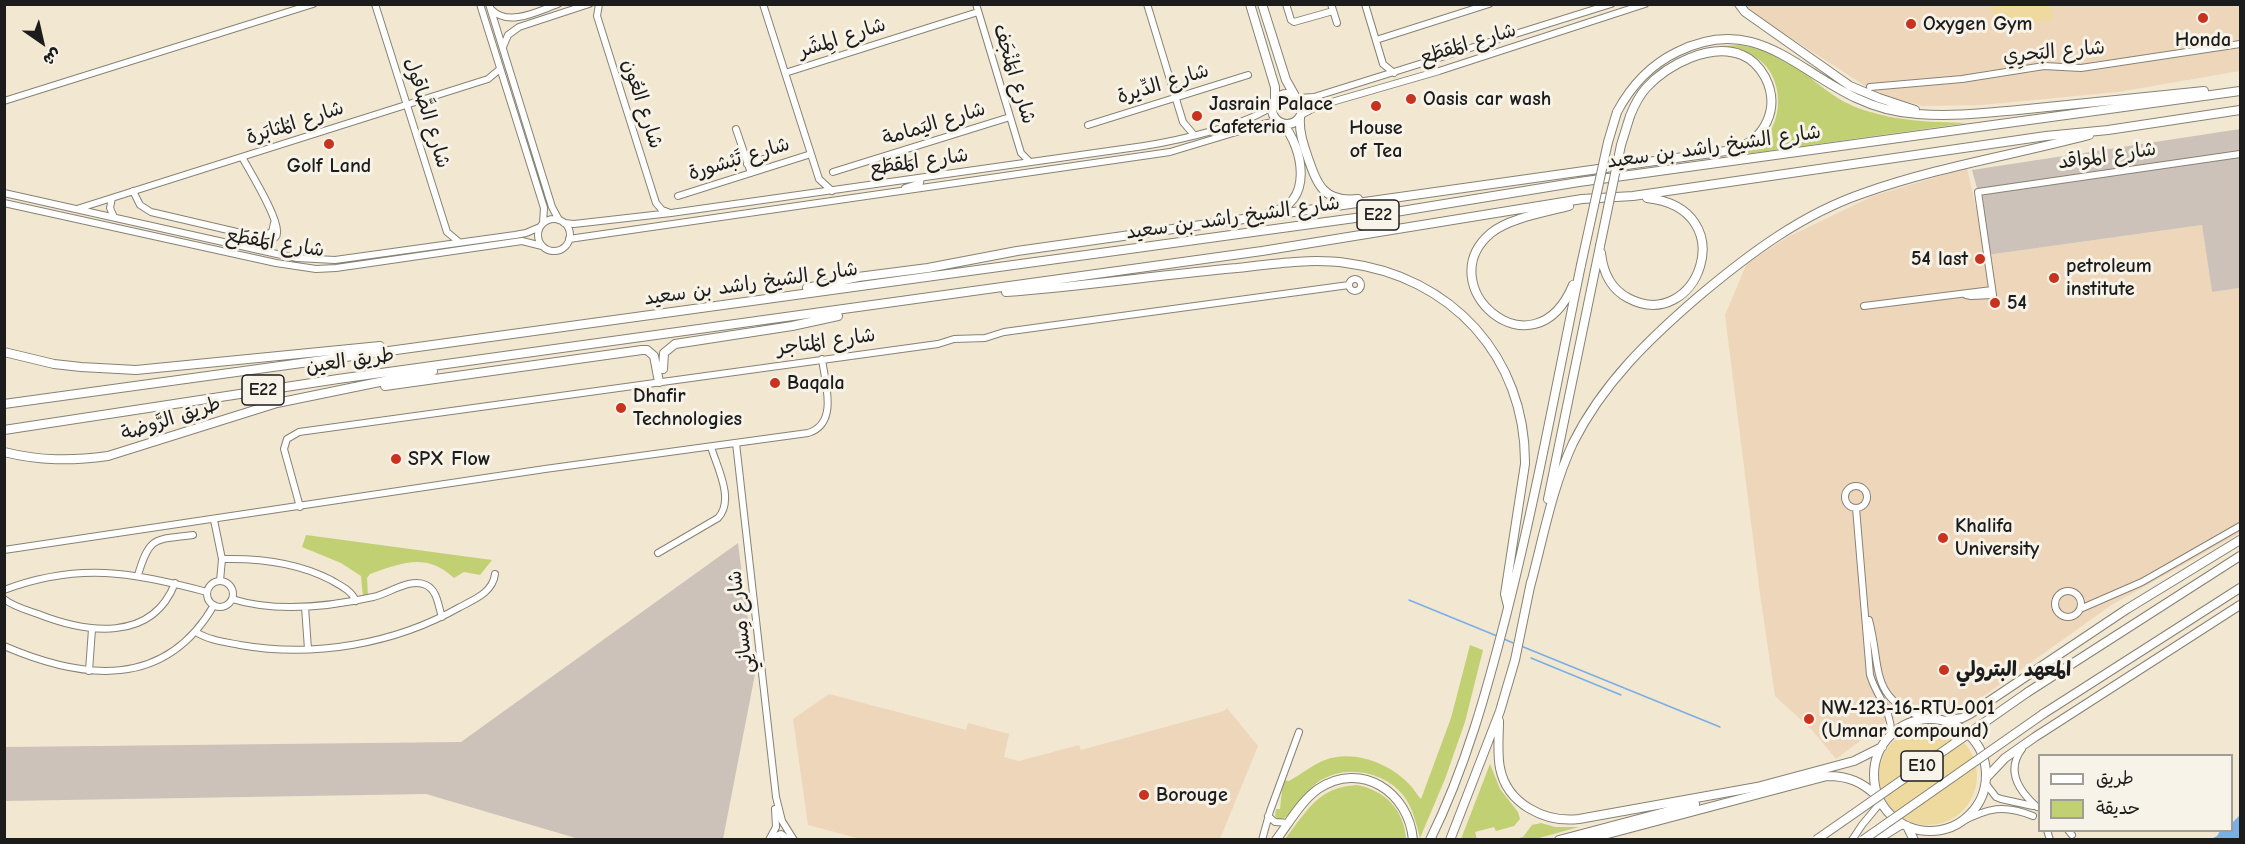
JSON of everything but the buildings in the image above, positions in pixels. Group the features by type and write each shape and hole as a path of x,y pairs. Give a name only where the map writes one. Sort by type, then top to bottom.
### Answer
{"highway":[{"path":"1739,4 1745,12 1850,86 1879,99 1939,115"},
{"path":"1431,840 1474,733 1495,658 1522,552 1608,142 1617,112 1638,81 1668,56 1688,46 1735,39 1758,43 1781,52 1836,87 1873,105 1910,114 1939,115 2085,104 2208,90 2240,91"},
{"path":"781,296 825,283 928,268 1017,251 1239,220 1387,199 1733,150 1749,144 1765,128 1770,115 1772,102 1770,87 1763,73 1753,62 1742,55 1726,52 1692,57 1659,76 1646,89 1630,116 1621,145 1600,246 1515,660 1500,711 1450,840"},
{"name":"شارع الشيخ راشد بن سعيد","path":"514,333 1377,215 1579,182 2240,91"},
{"name":"شارع الشيخ راشد بن سعيد","path":"522,354 899,303 1262,250 1582,199 1633,196 2046,136 2241,112"},
{"path":"1530,587 1563,466 1587,418 1610,383 1645,343 1718,280 1788,229 1827,208 1863,193 1906,179 2108,130"},
{"path":"1600,246 1607,278 1620,293 1638,302 1658,304 1667,302 1685,292 1696,279 1703,255 1701,237 1694,221 1674,204 1658,199 1633,196"},
{"path":"1581,265 1562,307 1547,318 1528,324 1509,323 1491,314 1479,299 1473,277 1476,253 1491,232 1502,226 1572,205 1582,199"},
{"path":"915,300 1330,261 1374,268 1403,277 1426,288 1450,304 1488,342 1506,373 1521,415 1525,464 1505,594 1508,606"},
{"path":"662,382 662,357 666,349 675,344 792,326 899,303"},
{"name":"طريق الرَّوضة","path":"4,352 72,366 136,370 514,333"},
{"name":"طريق العين","path":"4,404 514,333"},
{"path":"304,396 642,350 647,350 654,356 662,382"},
{"name":"طريق الرَّوضة","path":"4,452 46,460 86,459 119,453 242,413 304,396 522,354"},
{"name":"طريق العين","path":"4,430 338,379 522,354"},
{"path":"1945,721 1970,714 2127,609 2241,540"},
{"name":"E10","path":"1816,840 2028,692 2241,556"},
{"name":"E10","path":"1863,840 2043,714 2241,588"},
{"path":"1986,781 2005,758 2035,737 2241,605"},
{"path":"1500,711 1498,753 1506,784 1524,806 1548,817 1563,820 1579,819 1757,788"},
{"path":"1276,840 1308,798 1319,789 1337,781 1357,779 1381,786 1396,798 1408,816 1413,840"},
{"path":"1559,840 1757,788"},
{"path":"1876,840 1889,830 1904,825"}],"main road":[{"path":"1239,220 1280,210 1298,193 1301,183 1301,170 1291,136 1273,114 1274,83 1250,4"},
{"path":"1262,4 1288,85 1302,106 1300,132 1318,184 1332,196 1344,200 1387,199"},
{"path":"1274,103 1286,94 1297,97"},
{"path":"1280,122 1292,124 1301,117"},
{"path":"1757,788 1854,761 1882,747 1902,727 1927,720 1945,721 1967,733 1976,742 1984,759 1986,781 1977,805 1960,822 1945,829 1932,831 1904,825"},
{"path":"1880,800 1875,772 1882,747"},
{"path":"1585,840 1827,776 1843,776 1856,780 1880,800 1890,814 1904,825 1914,840"},
{"path":"1937,840 1945,829"}],"street":[{"path":"4,101 313,4"},
{"name":"شارع الصَّاقول","path":"375,4 447,232"},
{"path":"480,4 544,208 538,237 542,246 558,250 567,244 569,233 552,207 489,6"},
{"path":"489,6 499,16 506,18 558,4"},
{"name":"شارع العُون","path":"598,4 597,16 656,203"},
{"path":"763,4 819,179 832,191"},
{"name":"شارع المَنْجَف","path":"976,4 1021,153 1030,162"},
{"path":"1147,4 1183,122 1194,135"},
{"path":"1286,4 1291,20 1294,22 1332,8 1337,23"},
{"path":"1365,4 1383,64 1394,73"},
{"path":"1376,40 1489,4"},
{"name":"شارع المَقطَع","path":"1297,97 1314,97 1611,4"},
{"name":"شارع المَقطَع","path":"1301,117 1318,106 1439,71 1645,4"},
{"path":"502,48 513,30 587,5"},
{"name":"شارع العُون","path":"587,5 597,16"},
{"name":"شارع المِشَر","path":"785,74 978,12"},
{"path":"524,15 527,24"},
{"name":"شارع البَحرِي","path":"1870,87 1962,79 2044,66 2080,68 2241,44"},
{"path":"1378,78 1383,64"},
{"name":"شارع المُثابَرة","path":"76,209 488,79 500,69"},
{"name":"شارع الدِّيرة","path":"1088,125 1248,75"},
{"path":"488,79 504,83"},
{"name":"شارع المَقطَع","path":"562,221 574,224 650,216 1180,140 1253,117 1274,103"},
{"name":"شارع اليَمامة","path":"832,172 1011,117"},
{"path":"1180,140 1183,122"},
{"name":"شارع المَقطَع","path":"569,238 1170,152 1263,124 1280,122"},
{"path":"736,129 751,173"},
{"name":"شارع المَنْجَف","path":"1018,164 1021,153"},
{"name":"شارع تَبْشورة","path":"678,196 811,154"},
{"name":"شارع المواقد","path":"1863,306 1992,293 1978,192 2241,154"},
{"path":"133,191 140,205 151,212 269,240 275,237 277,231 267,202 242,157"},
{"path":"747,164 763,159"},
{"path":"902,190 920,183 921,178"},
{"path":"813,194 819,179"},
{"name":"شارع المَقطَع","path":"7,194 297,258 317,260 362,257 526,233 542,225"},
{"path":"739,213 734,208 800,195"},
{"path":"112,198 110,208 114,217"},
{"name":"شارع المَقطَع","path":"4,203 276,263 315,269 362,266 522,242 542,246"},
{"path":"650,216 656,203 662,210 671,213"},
{"path":"542,225 551,219 562,221"},
{"path":"439,245 447,232 459,242"},
{"path":"187,244 192,238 191,235"},
{"name":"شارع المُتاجر","path":"300,507 284,449 287,439 296,432 938,344 954,339 982,339 1004,332 1349,285"},
{"path":"4,550 545,469 808,433 820,427 826,419 828,410 822,359"},
{"name":"شارع مِسانِي","path":"736,443 776,797 782,821 792,840"},
{"path":"658,553 718,518 723,511 724,491 711,447"},
{"path":"1856,508 1870,675 1873,686 1890,716 1892,735"},
{"path":"214,520 222,559 220,580"},
{"path":"2080,609 2080,599 2074,592 2065,591 2058,595 2055,605 2057,612 2066,617 2076,614 2080,609 2142,582 2241,526"},
{"path":"138,575 144,554 152,543 162,539 193,535"},
{"path":"222,559 264,560 296,566 337,583 351,592 356,601"},
{"path":"4,590 71,574 105,572 138,575 207,592"},
{"path":"196,632 205,637 242,645 308,649 339,647 377,640 442,617 488,590 495,574"},
{"path":"220,580 230,585 233,592 232,599 224,606 214,605 209,601 207,592 213,582 220,580"},
{"path":"4,599 55,621 92,629 129,626 146,619 161,607 175,583"},
{"path":"232,599 270,606 305,607 356,601 422,583 428,585 435,594 442,617"},
{"path":"2080,599 2106,599"},
{"path":"4,646 50,664 89,671 119,670 148,664 172,652 196,632 214,605"},
{"path":"305,607 308,649"},
{"path":"1866,614 1880,678 1885,690 1899,706 1927,720"},
{"path":"89,671 92,629"},
{"path":"1262,840 1268,816 1299,732"},
{"path":"2035,737 2018,754 2014,770 2019,788 2038,808"},
{"path":"1986,781 1996,797 2001,800 2038,808"},
{"name":"شارع مِسانِي","path":"770,840 777,825 774,802 776,797"},
{"path":"1852,840 1880,800"},
{"path":"1960,822 1993,809 2011,810 2036,818"},
{"path":"1268,816 1280,824 1289,823"},
{"path":"770,840 781,834 792,840"}],"shaded area":[{"path":"1743,5 2240,5 2240,71 2118,92 1982,105 1923,106 1878,94"},
{"path":"2240,129 2240,288 2212,292 2202,225 1987,255 1978,192 1972,170"},
{"path":"1967,168 1987,255 2202,225 2212,292 2240,288 2240,533 2113,604 1961,712 1927,714 1911,709 1884,723 1836,759 1812,730 1775,696 1725,315 1747,263 1788,237 1873,196"},
{"path":"738,543 755,674 723,839 579,839 426,794 5,801 5,747 461,742"},
{"path":"829,694 966,730 968,723 1009,734 1004,757 1019,761 1079,745 1081,750 1224,711 1227,708 1258,746 1220,839 861,839 808,825 793,719"}],"green space":[{"path":"1740,45 1779,56 1835,96 1867,111 1909,120 1967,123 1738,155 1763,140 1770,132 1778,101 1774,80 1763,63 1743,51 1720,46"},
{"path":"306,535 492,560 480,575 464,572 454,578 444,570 424,562 393,566 370,574 367,578 368,596 363,597 361,576 341,563 302,547"},
{"path":"1470,645 1483,650 1465,722 1445,779 1420,838 1412,810 1403,795 1385,780 1363,773 1351,772 1329,776 1313,786 1284,818 1279,820 1275,816 1276,809 1280,809 1283,780 1289,781 1320,762 1336,757 1359,757 1382,765 1402,777 1421,799 1451,718"},
{"path":"1490,764 1500,789 1518,812 1520,819 1514,826 1496,831 1494,827 1475,832 1477,839 1461,839"},
{"path":"1357,785 1377,792 1392,803 1402,819 1406,839 1285,839 1307,810 1323,796 1332,790"},
{"path":"1541,823 1555,827 1579,827 1535,839 1515,839 1523,837 1532,825"}],"sand":[{"path":"1992,5 2051,5 2053,20 1995,28"},
{"path":"1928,727 1947,731 1962,742 1973,757 1977,776 1973,795 1962,810 1947,821 1928,825 1909,821 1894,810 1883,795 1879,776 1883,757 1894,742 1909,731"}],"water":[{"path":"2240,815 2240,839 2211,839 2219,832 2233,832 2233,822"}],"waterway":[{"path":"1409,600 1497,636"},
{"path":"1504,639 1513,643"},
{"path":"1521,646 1720,727"},
{"path":"1531,658 1621,695"}],"place":[{"name":"Honda","path":"2203,18"},
{"name":"Oxygen Gym","path":"1911,24"},
{"name":"Oasis car wash","path":"1411,99"},
{"name":"House of Tea","path":"1376,106"},
{"name":"Jasrain Palace Cafeteria","path":"1197,116"},
{"name":"Golf Land","path":"329,144"},
{"name":"54 last","path":"1980,259"},
{"name":"petroleum institute","path":"2054,278"},
{"name":"54","path":"1995,303"},
{"name":"Baqala","path":"775,383"},
{"name":"Dhafir Technologies","path":"621,408"},
{"name":"SPX Flow","path":"396,459"},
{"name":"Khalifa University","path":"1943,538"},
{"name":"المعهد البترولي","path":"1944,670"},
{"name":"NW-123-16-RTU-001 (Umnar compound)","path":"1809,719"},
{"name":"Borouge","path":"1144,795"}]}
